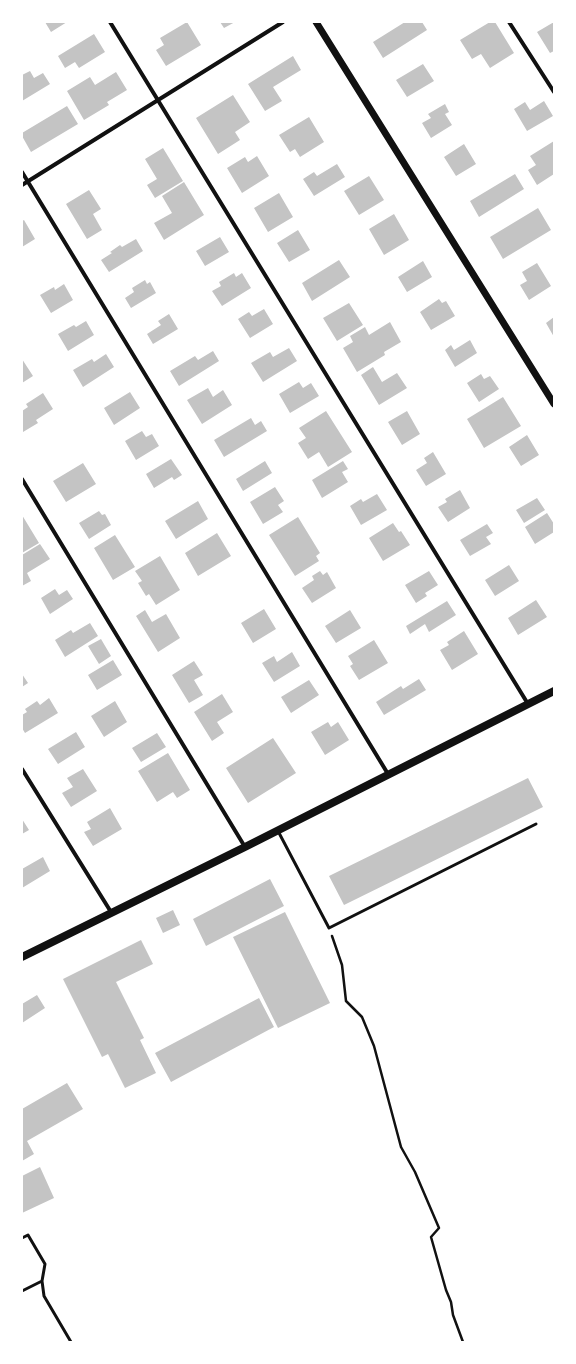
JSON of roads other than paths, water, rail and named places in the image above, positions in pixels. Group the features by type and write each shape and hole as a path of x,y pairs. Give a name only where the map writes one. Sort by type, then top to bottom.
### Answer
{"main road":[{"path":"22,957 245,847 554,691"}],"street":[{"path":"110,22 528,704"},
{"path":"22,184 283,22"},
{"path":"316,22 554,404"},
{"path":"509,22 554,92"},
{"path":"22,172 388,774"},
{"path":"22,479 245,847"},
{"path":"22,770 111,912"}],"lane":[{"path":"278,830 329,928 536,824"},
{"path":"22,1238 28,1235 46,1264 42,1281 44,1296 71,1342"},
{"path":"22,1291 42,1281"}]}
